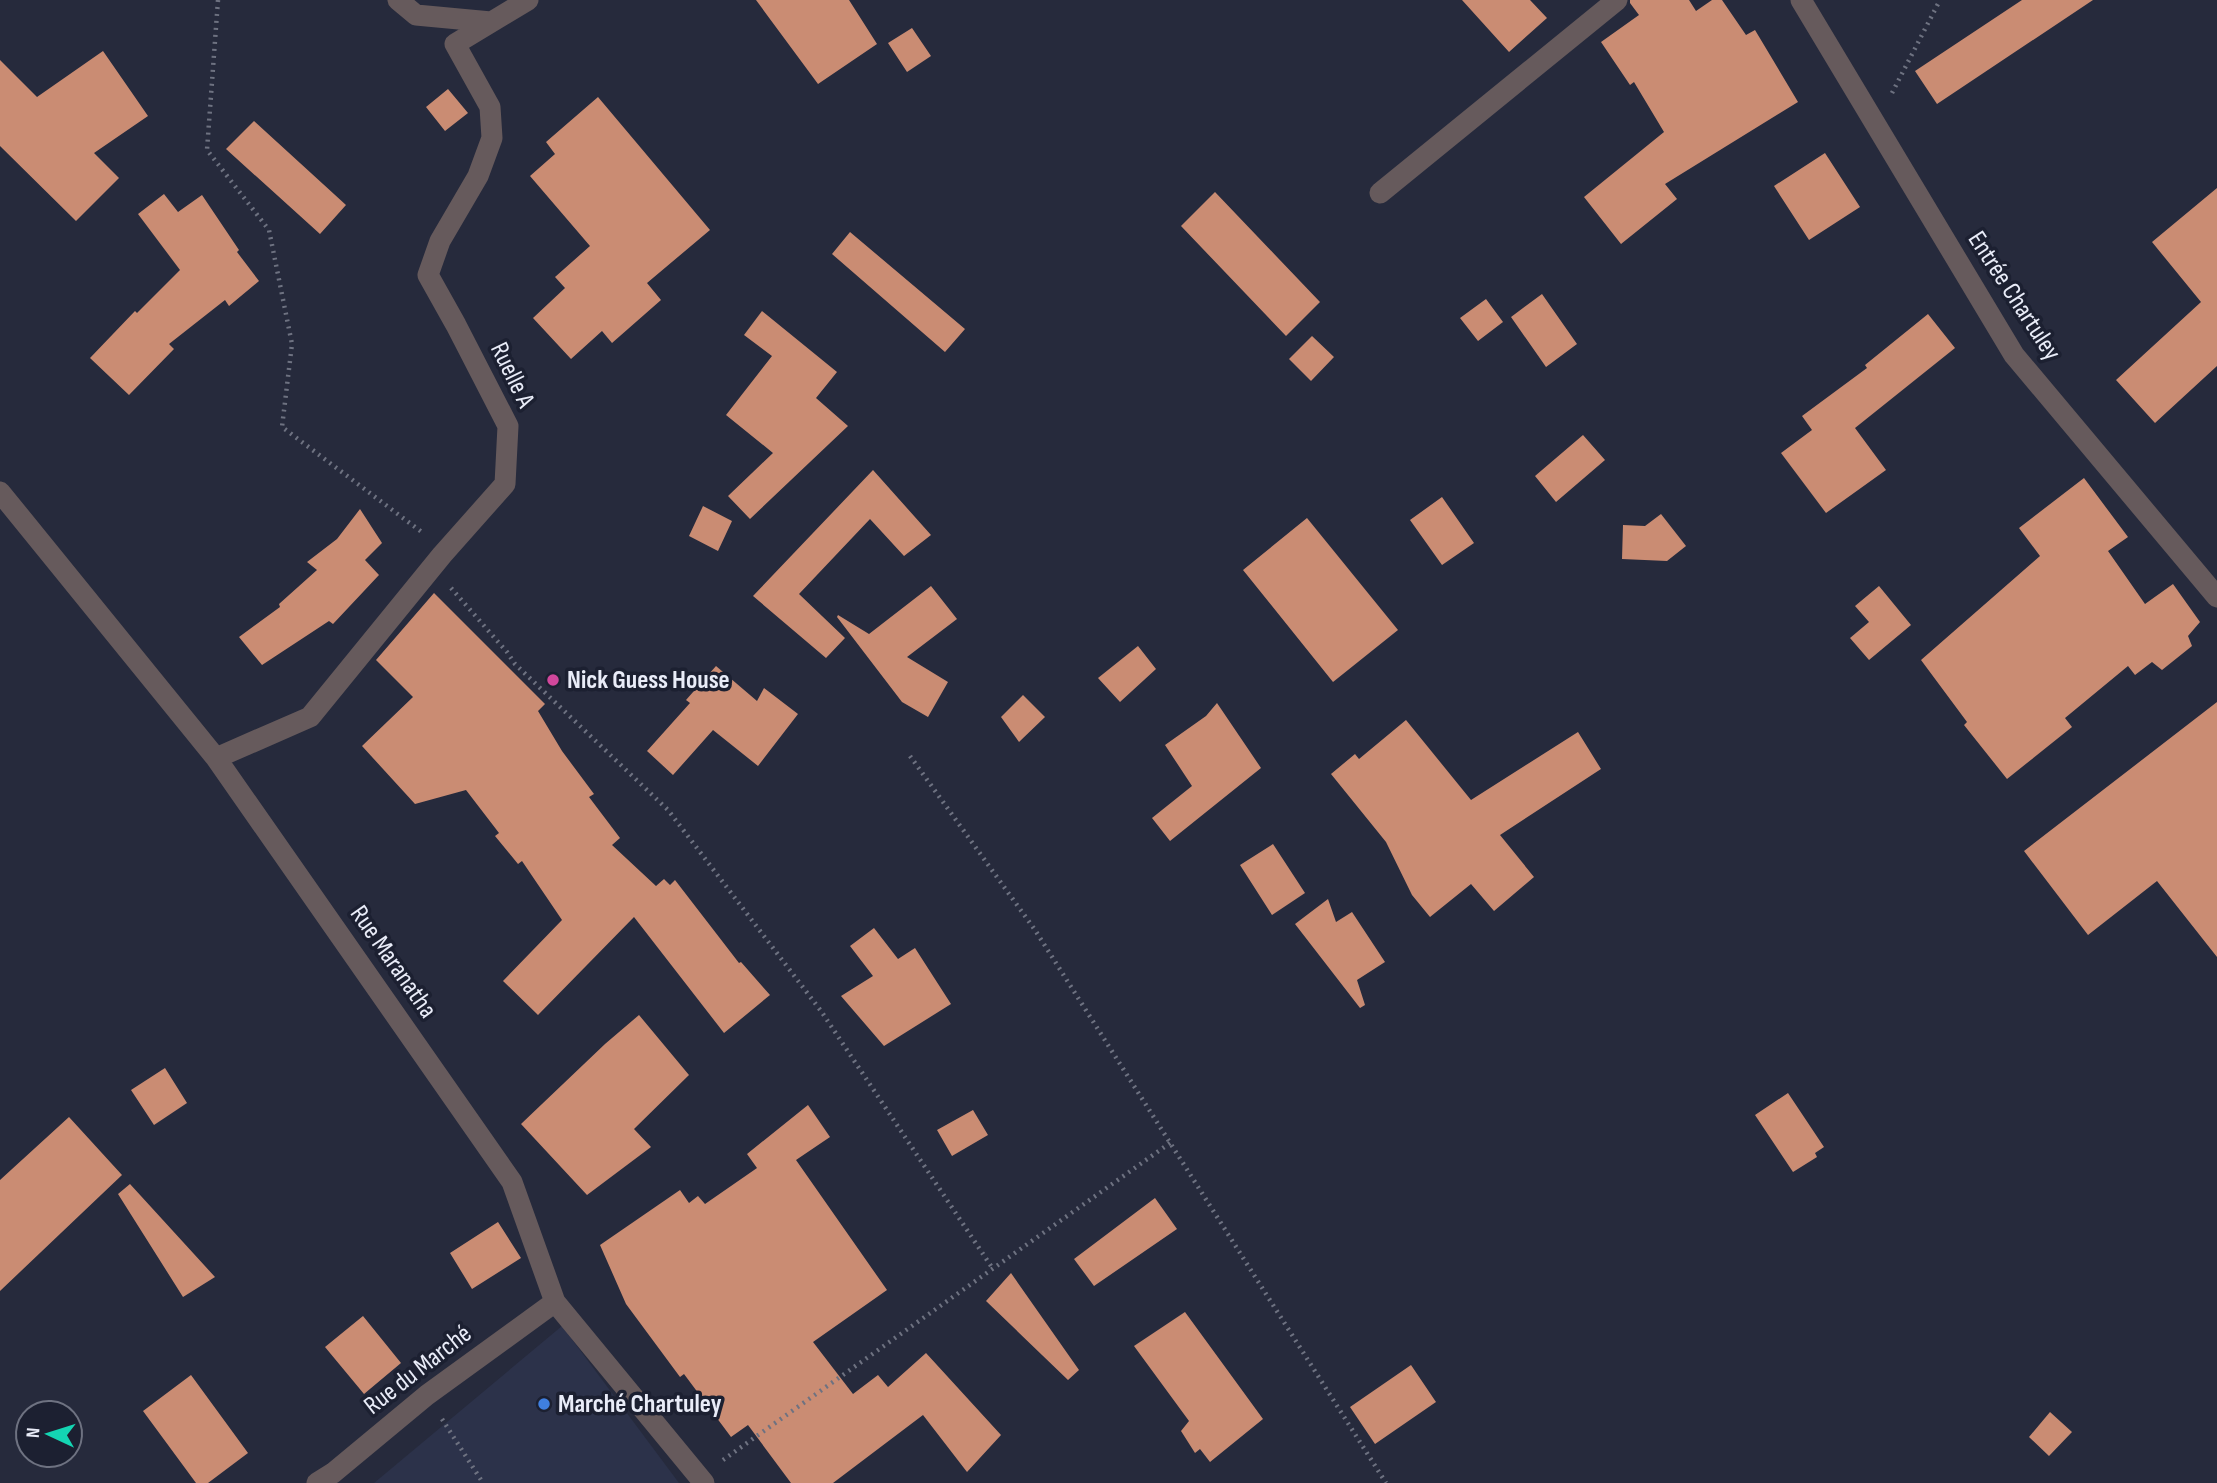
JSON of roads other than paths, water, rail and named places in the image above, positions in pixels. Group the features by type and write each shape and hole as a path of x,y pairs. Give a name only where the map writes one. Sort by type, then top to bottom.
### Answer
{"street":[{"path":"398,0 416,15 491,22"},
{"name":"Ruelle A","path":"216,758 310,716 437,561 505,484 508,426 428,275 440,240 478,176 492,138 490,107 455,44 528,0"},
{"path":"1380,193 1617,0"},
{"name":"Entrée Chartuley","path":"1801,0 2014,355 2217,597"},
{"name":"Rue Maranatha","path":"0,492 216,758 512,1182 555,1302 701,1480"},
{"name":"Rue du Marché","path":"317,1483 333,1473 427,1395 555,1302"}],"place":[{"name":"Nick Guess House","path":"553,680"},
{"name":"Marché Chartuley","path":"544,1404"}]}
